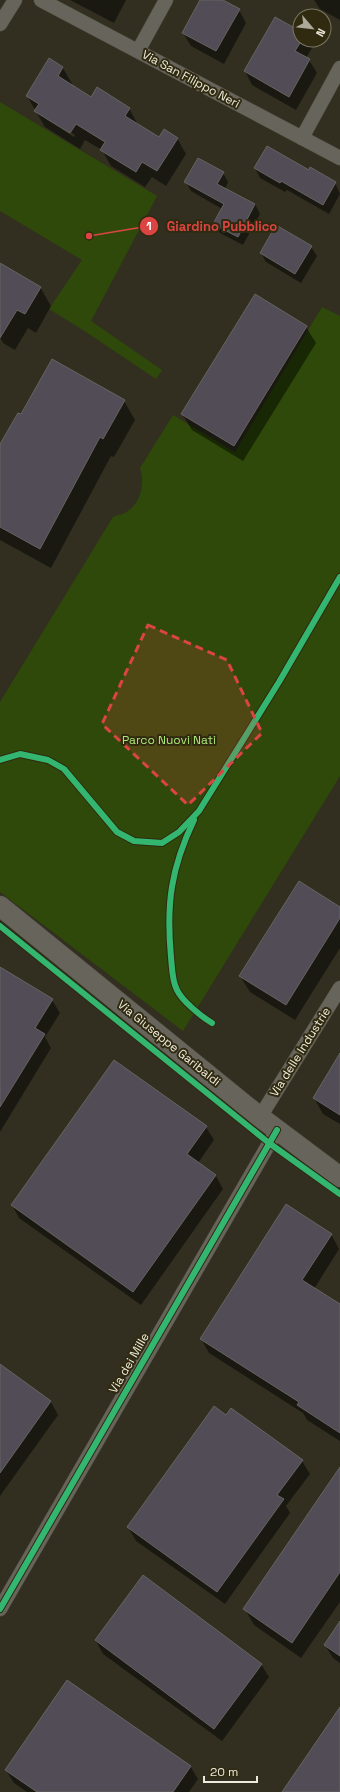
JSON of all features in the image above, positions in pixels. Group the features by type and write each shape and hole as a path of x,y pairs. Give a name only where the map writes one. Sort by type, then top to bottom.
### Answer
{"street":[{"path":"0,24 15,0"},
{"name":"Via San Filippo Neri","path":"41,0 340,158"},
{"path":"138,51 166,0"},
{"path":"302,138 340,68"},
{"name":"Via Giuseppe Garibaldi","path":"0,906 260,1117 340,1177"},
{"name":"Via delle Industrie","path":"260,1117 340,988"},
{"name":"Via dei Mille","path":"0,1608 277,1130"}],"highlighted area":[{"path":"148,625 227,660 262,733 188,805 102,724"}],"green space":[{"path":"0,102 157,196 91,321 162,370 156,379 49,309 82,260 0,211"},
{"name":"Parco Nuovi Nati","path":"322,307 340,316 340,776 183,1031 0,892 0,702 113,517 126,512 136,503 142,486 140,468 173,415 235,452"}],"building":[{"path":"200,0 223,0 240,9 216,51 182,33"},
{"path":"275,17 292,27 292,48 297,48 295,51 310,59 289,97 244,71"},
{"path":"49,58 63,67 58,76 91,97 97,87 130,108 125,116 159,137 164,129 178,138 157,171 142,162 136,172 100,150 105,142 76,124 70,133 34,111 39,104 26,96"},
{"path":"267,146 309,170 310,167 336,182 323,205 281,181 280,183 254,168"},
{"path":"198,158 224,172 217,184 255,204 238,237 213,224 224,204 184,182"},
{"path":"276,225 312,246 295,274 260,253"},
{"path":"0,263 41,287 25,314 17,310 0,338"},
{"path":"255,294 307,326 234,446 181,414"},
{"path":"52,359 125,400 103,439 100,437 40,549 0,527 0,444 18,413 21,414"},
{"path":"299,881 340,907 340,918 286,1005 239,976"},
{"path":"0,967 53,999 35,1028 45,1034 0,1107"},
{"path":"340,1053 340,1115 313,1098"},
{"path":"114,1060 207,1126 187,1154 216,1175 133,1292 11,1205"},
{"path":"286,1204 332,1234 302,1280 340,1304 340,1433 297,1405 299,1402 200,1339"},
{"path":"0,1364 51,1401 0,1473"},
{"path":"214,1406 226,1415 231,1408 303,1460 277,1495 284,1499 217,1592 127,1527"},
{"path":"340,1467 340,1572 292,1643 243,1609"},
{"path":"143,1575 262,1664 214,1729 95,1640"},
{"path":"340,1621 340,1656 324,1645"},
{"path":"67,1680 191,1766 173,1792 37,1792 5,1770"},
{"path":"340,1707 340,1792 282,1792"}],"cycle path":[{"path":"0,760 20,754 48,760 64,769 117,832 134,841 162,843 179,832 199,811 279,682 340,577"},
{"path":"194,820 180,854 172,887 169,920 172,969 175,986 183,999 212,1023"},
{"path":"0,926 269,1143 340,1194"},
{"path":"0,1609 277,1130"}],"place":[{"name":"Giardino Pubblico","path":"89,236"}]}
